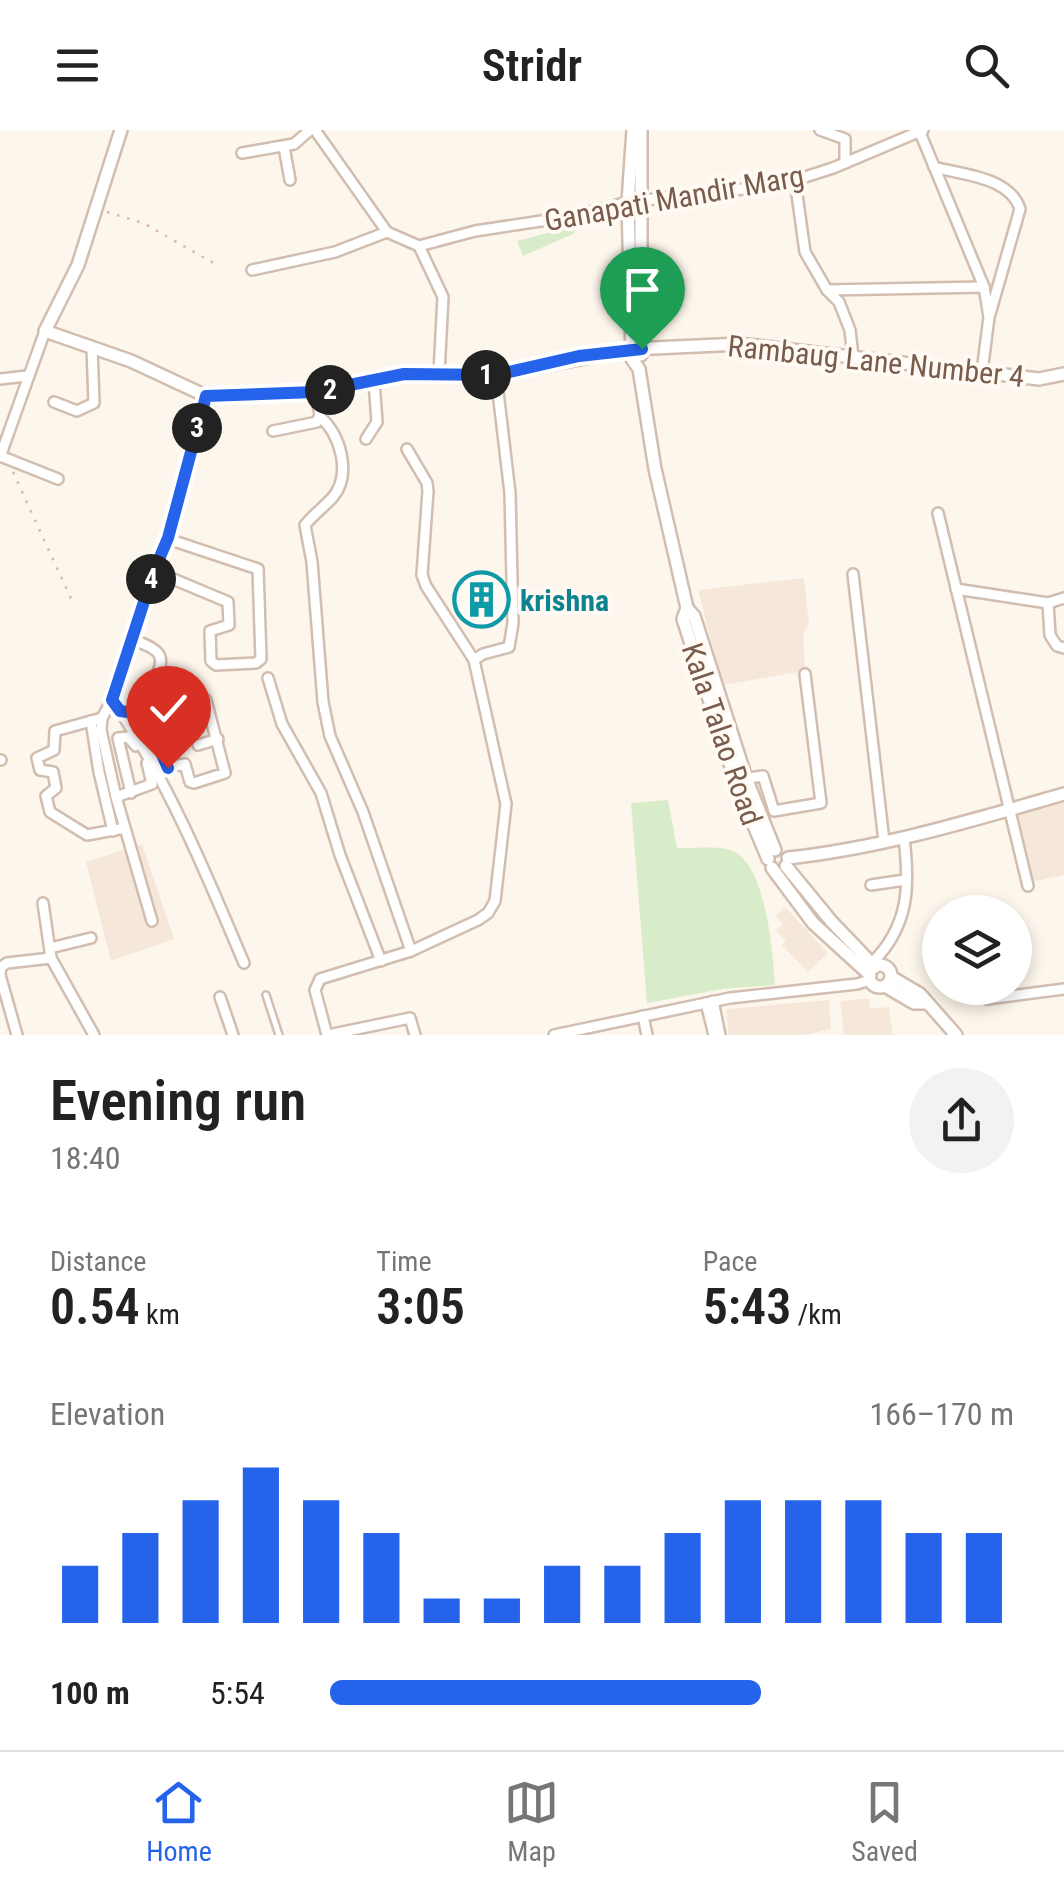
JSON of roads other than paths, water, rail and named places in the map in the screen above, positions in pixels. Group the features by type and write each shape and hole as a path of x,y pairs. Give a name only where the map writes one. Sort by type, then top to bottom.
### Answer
{"street":[{"path":"58,479 3,457 26,376 78,265 121,130"},
{"path":"242,154 284,147 315,133 334,130"},
{"name":"Kala Talao Road","path":"633,130 638,369 655,469 687,608 684,619 741,779 794,900 813,923 872,971"},
{"name":"Kala Talao Road","path":"634,202 641,130"},
{"path":"820,130 845,139 845,163"},
{"path":"920,130 984,286 989,316"},
{"name":"Ganapati Mandir Marg","path":"419,246 474,231 574,216 634,202 780,185 845,163 920,130"},
{"path":"315,133 387,232 419,246 442,297 439,374"},
{"path":"284,147 290,180"},
{"path":"934,167 1002,186 1017,199 1020,209 989,316 982,372"},
{"path":"795,180 805,252 827,290 839,302 853,357"},
{"path":"252,270 335,252 387,232"},
{"path":"827,290 984,286"},
{"name":"Rambaug Lane Number 4","path":"45,331 130,361 206,396 315,392 404,374 496,375 637,349 740,344 1040,378 1064,374"},
{"path":"54,402 76,411 94,403 92,348"},
{"path":"474,660 509,647 512,623 510,493 496,375"},
{"path":"0,379 26,376"},
{"path":"366,439 377,422 374,380"},
{"path":"315,392 320,417 333,430 342,462 334,496 305,526 312,562 323,702 330,736 370,830 411,951"},
{"path":"113,832 102,810 94,732 112,700 168,538 206,396"},
{"path":"273,431 307,426 320,417"},
{"path":"406,449 426,482 421,566 426,586 474,660 506,804 494,901 488,913 478,920 411,951 320,979 316,990 327,1035 410,1018 415,1035"},
{"path":"938,514 1028,886"},
{"path":"154,571 228,602 229,625 210,631 211,662 256,663 261,659 258,569 168,538"},
{"path":"853,574 884,841"},
{"path":"956,589 1048,603 1064,598"},
{"path":"1048,603 1050,635 1057,646 1064,648"},
{"path":"133,640 160,652 151,697 169,690"},
{"path":"741,779 763,776 774,811 820,803 805,674"},
{"path":"268,678 282,724 321,793 340,855 382,961"},
{"path":"112,700 151,758 181,816 244,963"},
{"path":"120,711 144,714 206,700 226,774 194,783 190,782 185,764 164,766 144,714"},
{"path":"102,810 154,781 147,762 131,738 55,731 54,750 38,754 37,758 40,770 53,772 56,788 46,796 50,812 87,836 125,828"},
{"path":"94,732 152,921"},
{"path":"118,738 131,793"},
{"path":"198,745 218,739"},
{"path":"778,860 904,838 1064,794"},
{"path":"554,1035 710,1002 857,984 872,971 901,924 904,838"},
{"name":"Kala Talao Road","path":"778,860 872,971"},
{"path":"871,885 905,880"},
{"path":"794,900 806,891"},
{"path":"42,903 50,953 94,1035"},
{"path":"18,1035 1,967 92,938"},
{"path":"872,971 885,966 888,981"},
{"path":"872,971 876,986 888,981 920,994 956,1035"},
{"path":"1032,993 1064,989"},
{"path":"220,997 233,1035"},
{"path":"710,1002 717,1035"},
{"path":"643,1016 648,1035"}],"lane":[{"path":"266,995 280,1035"}],"place":[{"name":"krishna","path":"481,600"}]}
